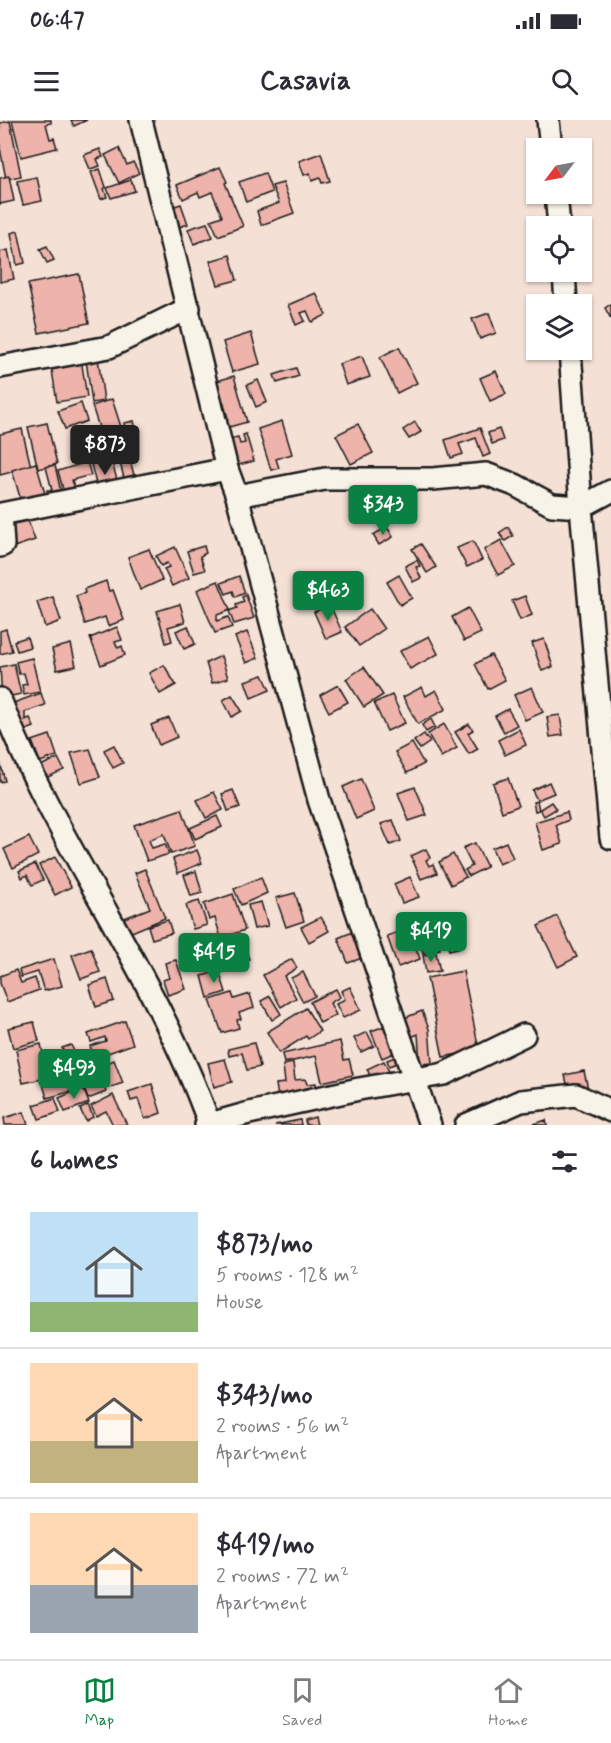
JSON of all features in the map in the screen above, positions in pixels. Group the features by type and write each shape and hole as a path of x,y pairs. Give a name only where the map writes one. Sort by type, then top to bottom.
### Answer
{"street":[{"path":"141,120 227,469 237,496 319,800 430,1125"},
{"path":"548,120 550,138"},
{"path":"0,367 109,347 189,308"},
{"path":"571,360 581,507 611,838"},
{"path":"0,546 3,546 1,514 227,469"},
{"path":"237,496 325,479 433,479 486,474 515,485 552,505 581,507 611,491"},
{"path":"0,699 15,737 57,824 181,1055 208,1125 315,1099 444,1074 524,1035"},
{"path":"466,1125 521,1101 565,1096 576,1095 611,1111"}],"building":[{"path":"12,120 51,120 51,123 46,124 50,139 54,138 57,148 21,157"},
{"path":"71,120 87,120 74,126"},
{"path":"10,121 21,176 6,179 0,148 0,123"},
{"path":"119,148 127,165 133,162 139,173 119,183 105,155"},
{"path":"100,149 103,157 97,159 100,166 90,169 84,155"},
{"path":"321,153 330,181 322,183 320,178 312,181 310,173 304,175 299,161"},
{"path":"220,167 243,226 218,236 211,220 222,216 212,192 200,197 198,192 183,199 177,185"},
{"path":"100,169 107,197 101,199 91,172"},
{"path":"265,173 272,192 246,202 239,182"},
{"path":"9,176 14,201 0,204 0,178"},
{"path":"37,177 42,201 23,205 17,181"},
{"path":"131,180 135,191 111,198 107,188"},
{"path":"283,183 294,213 261,225 257,211 279,203 272,186"},
{"path":"181,204 188,224 176,228 169,208"},
{"path":"207,223 213,237 194,244 188,229"},
{"path":"18,231 25,263 17,265 11,233"},
{"path":"47,246 54,260 47,263 40,249"},
{"path":"8,250 14,279 0,282 0,252"},
{"path":"230,255 237,280 218,285 210,261"},
{"path":"79,274 89,323 39,333 28,284"},
{"path":"316,293 326,315 312,322 307,311 301,313 305,321 296,325 288,305"},
{"path":"611,304 611,319 605,308"},
{"path":"489,313 496,333 480,339 472,319"},
{"path":"251,333 260,364 232,372 223,342"},
{"path":"399,347 417,383 397,393 380,357"},
{"path":"362,356 370,377 346,385 339,364"},
{"path":"98,358 104,401 92,403 86,360"},
{"path":"81,359 87,397 57,402 51,364"},
{"path":"296,368 299,376 277,383 274,375"},
{"path":"496,371 506,394 490,401 480,378"},
{"path":"234,376 247,422 222,429 220,420 228,418 220,391 213,393 210,383"},
{"path":"258,380 267,402 256,407 247,385"},
{"path":"112,399 122,430 102,437 92,406"},
{"path":"81,403 87,421 65,429 58,411"},
{"path":"134,421 138,438 127,440 124,423"},
{"path":"282,421 292,454 276,459 279,468 271,470 258,429"},
{"path":"415,422 421,432 409,439 403,430"},
{"path":"47,423 57,464 38,469 28,427"},
{"path":"358,424 373,453 351,464 336,435"},
{"path":"480,428 490,454 483,457 476,438 459,444 463,454 451,458 445,440"},
{"path":"22,429 31,467 0,475 0,434"},
{"path":"499,429 503,440 492,444 488,433"},
{"path":"246,434 254,461 235,466 227,440 238,437 240,444 245,443 243,435"},
{"path":"94,441 99,458 89,461 84,444"},
{"path":"129,456 135,479 125,482 119,459"},
{"path":"111,459 119,487 98,492 91,464"},
{"path":"87,462 91,475 72,480 75,490 64,493 58,471"},
{"path":"36,463 46,497 22,504 12,470"},
{"path":"55,465 62,497 49,499 47,490 52,490 46,467"},
{"path":"25,513 35,540 14,547 4,520"},
{"path":"387,527 393,537 379,545 373,535"},
{"path":"508,527 513,536 505,541 499,533"},
{"path":"501,540 515,566 498,575 484,550"},
{"path":"473,541 482,560 467,567 457,548"},
{"path":"421,544 436,567 427,573 412,549"},
{"path":"204,546 206,553 200,556 205,570 194,573 187,551"},
{"path":"175,547 189,578 172,586 164,569 169,567 167,563 161,566 156,556"},
{"path":"149,549 162,580 140,590 128,557"},
{"path":"417,560 420,566 416,567 421,578 413,582 405,566"},
{"path":"399,575 412,598 400,605 387,582"},
{"path":"239,576 245,593 235,597 233,591 226,594 221,583"},
{"path":"106,581 109,591 113,590 124,620 108,626 105,617 85,624 76,596 85,593 84,589"},
{"path":"218,581 230,610 217,615 217,621 228,617 232,627 215,633 197,590"},
{"path":"246,595 254,618 234,624 229,611 244,602 242,597"},
{"path":"525,596 532,615 520,620 512,601"},
{"path":"53,597 61,621 45,627 37,602"},
{"path":"180,604 185,622 168,627 172,641 166,643 157,611"},
{"path":"330,605 342,632 326,639 314,612"},
{"path":"468,608 481,633 464,641 452,617"},
{"path":"370,609 384,629 359,646 345,627"},
{"path":"188,626 195,644 184,649 176,631"},
{"path":"117,627 122,640 115,642 118,648 122,646 125,655 101,665 90,638"},
{"path":"6,629 12,651 0,654 0,631"},
{"path":"247,632 258,658 246,663 235,637"},
{"path":"429,636 438,654 410,669 400,651"},
{"path":"27,637 30,647 17,651 14,641"},
{"path":"544,639 553,667 542,671 532,643"},
{"path":"71,644 76,666 57,670 52,649"},
{"path":"491,655 505,680 488,689 475,664"},
{"path":"221,656 228,678 212,683 206,663"},
{"path":"32,658 40,692 24,695 22,685 27,684 24,673 19,674 16,662"},
{"path":"14,664 21,694 2,698 0,667"},
{"path":"164,665 176,685 160,694 149,673"},
{"path":"364,667 383,695 364,707 346,679"},
{"path":"263,675 270,690 251,698 245,681"},
{"path":"338,685 348,702 329,712 320,695"},
{"path":"422,687 426,696 436,690 446,709 418,724 403,697"},
{"path":"532,687 543,712 525,720 514,695"},
{"path":"41,693 45,705 25,712 25,720 30,718 34,727 18,733 8,705"},
{"path":"232,695 242,711 232,717 223,700"},
{"path":"392,695 405,723 387,731 374,703"},
{"path":"508,709 517,725 504,732 495,716"},
{"path":"560,715 563,735 550,737 547,717"},
{"path":"169,718 177,737 159,745 151,725"},
{"path":"431,719 435,727 426,732 422,725"},
{"path":"444,724 457,748 441,757 428,734"},
{"path":"469,724 473,730 468,733 478,749 469,754 455,732"},
{"path":"519,729 526,745 505,755 498,740"},
{"path":"424,734 430,742 420,749 414,741"},
{"path":"50,735 57,756 40,762 32,741"},
{"path":"412,743 424,764 407,773 395,752"},
{"path":"114,745 123,763 113,768 104,750"},
{"path":"90,749 100,777 81,783 71,753"},
{"path":"58,758 64,770 41,780 36,768"},
{"path":"0,762 5,781 0,782"},
{"path":"508,778 518,806 502,812 493,783"},
{"path":"361,779 374,811 356,819 343,787"},
{"path":"549,782 554,793 537,800 532,790"},
{"path":"415,787 427,815 409,821 398,793"},
{"path":"233,790 240,807 228,811 222,794"},
{"path":"214,792 223,810 206,818 197,800"},
{"path":"537,801 539,810 535,811 533,802"},
{"path":"551,802 556,809 544,816 540,809"},
{"path":"182,809 195,846 171,854 164,834 149,840 152,848 165,844 169,854 147,861 134,825"},
{"path":"567,812 569,820 556,825 562,844 543,850 535,822"},
{"path":"217,816 222,827 195,839 190,828"},
{"path":"393,820 401,841 390,845 381,824"},
{"path":"29,837 38,855 13,868 4,849"},
{"path":"506,842 513,858 499,864 492,848"},
{"path":"475,843 487,867 469,876 465,870 472,866 463,848"},
{"path":"426,849 430,858 426,860 429,866 433,864 437,873 421,879 411,856"},
{"path":"197,850 202,863 178,873 173,859"},
{"path":"453,854 466,877 451,885 439,862"},
{"path":"55,857 71,887 55,895 39,865"},
{"path":"35,864 43,880 32,885 27,875 22,878 19,871"},
{"path":"145,869 165,918 127,934 122,919 150,908 135,873"},
{"path":"196,871 202,893 191,896 184,875"},
{"path":"261,877 267,893 241,905 234,889"},
{"path":"410,877 419,897 402,903 394,884"},
{"path":"295,893 304,921 286,927 276,898"},
{"path":"233,894 245,930 221,938 215,918 209,920 204,904"},
{"path":"199,901 207,925 193,929 186,905"},
{"path":"261,902 268,926 254,929 248,905"},
{"path":"557,916 577,957 558,967 538,926"},
{"path":"321,917 329,931 309,942 301,927"},
{"path":"455,918 462,947 449,950 446,938 438,940 440,949 423,953 418,927"},
{"path":"168,920 172,933 152,939 148,926"},
{"path":"415,926 416,928 410,932 420,959 398,967 387,936"},
{"path":"355,931 365,957 348,963 338,938"},
{"path":"242,941 249,959 229,966 222,948"},
{"path":"91,948 100,972 81,979 72,955"},
{"path":"436,953 440,971 426,973 423,955"},
{"path":"54,959 62,986 44,991 38,972 21,977 19,970"},
{"path":"292,959 297,968 284,976 296,998 281,1007 263,975"},
{"path":"176,960 186,989 168,995 163,980 169,978 165,963"},
{"path":"16,970 21,983 35,978 39,990 7,1002 0,983 0,976"},
{"path":"219,971 226,992 208,998 202,976"},
{"path":"463,971 479,1050 443,1057 427,978"},
{"path":"303,972 315,996 303,1002 291,978"},
{"path":"107,979 114,1001 96,1007 89,985"},
{"path":"350,987 361,1010 343,1018 336,1004 345,999 341,991"},
{"path":"336,989 340,997 330,1003 336,1015 320,1023 310,1002"},
{"path":"232,993 234,999 250,994 254,1008 239,1013 241,1019 237,1020 239,1028 222,1033 210,1000"},
{"path":"270,996 281,1014 272,1020 261,1001"},
{"path":"306,1008 320,1031 308,1039 306,1036 279,1053 267,1032"},
{"path":"422,1011 429,1029 432,1063 420,1064 418,1034 409,1038 402,1019"},
{"path":"125,1021 133,1044 94,1058 90,1046 106,1041 105,1037 91,1042 88,1034"},
{"path":"34,1022 39,1041 13,1048 8,1028"},
{"path":"385,1026 394,1053 382,1058 371,1031"},
{"path":"367,1032 374,1046 361,1052 354,1038"},
{"path":"340,1041 344,1060 349,1059 353,1075 322,1082 316,1056 284,1063 282,1054"},
{"path":"254,1043 260,1067 247,1070 242,1053 229,1056 228,1049"},
{"path":"41,1044 45,1063 58,1060 61,1075 23,1083 16,1050"},
{"path":"71,1045 81,1066 65,1074 60,1065 68,1061 62,1048"},
{"path":"398,1056 400,1062 389,1066 387,1060"},
{"path":"225,1059 232,1082 214,1087 208,1063"},
{"path":"114,1060 123,1083 108,1088 100,1066"},
{"path":"384,1061 392,1078 375,1086 367,1069"},
{"path":"293,1063 295,1080 305,1079 307,1084 316,1083 317,1089 279,1105 276,1084 285,1083 283,1065"},
{"path":"99,1071 106,1092 88,1099 80,1078"},
{"path":"584,1071 588,1089 569,1093 565,1075"},
{"path":"72,1076 76,1090 47,1098 43,1084"},
{"path":"152,1084 161,1113 145,1119 138,1099 131,1101 128,1092"},
{"path":"83,1088 89,1103 65,1112 59,1098"},
{"path":"113,1095 127,1125 113,1125 106,1111 96,1116 91,1106"},
{"path":"55,1098 60,1112 39,1119 34,1105"},
{"path":"88,1105 93,1117 86,1121 80,1109"},
{"path":"24,1112 28,1125 5,1125 4,1118"},
{"path":"315,1117 317,1125 306,1125 305,1120"},
{"path":"300,1120 301,1125 275,1125"},
{"path":"546,1120 547,1125 531,1125"}]}
